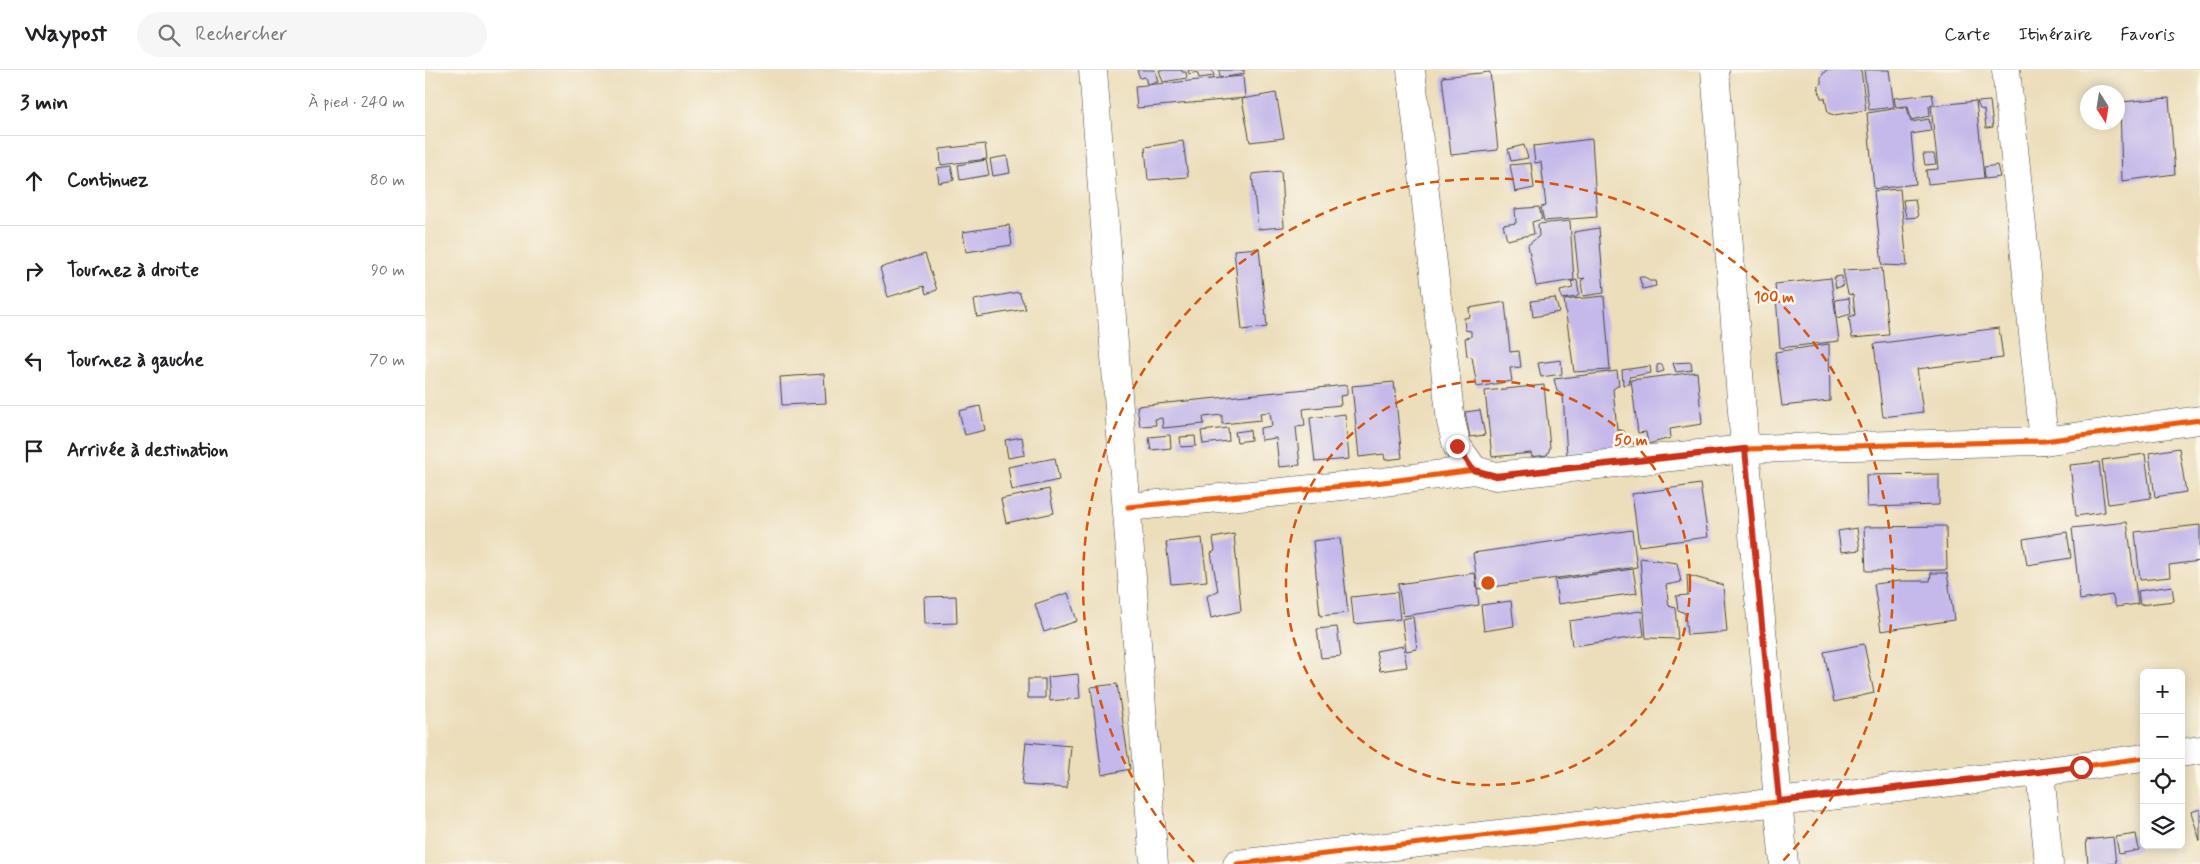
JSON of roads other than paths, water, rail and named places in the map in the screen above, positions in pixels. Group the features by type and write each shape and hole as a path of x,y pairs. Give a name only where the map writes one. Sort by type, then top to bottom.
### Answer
{"street":[{"path":"1093,70 1154,864"},
{"path":"1411,70 1451,422 1457,446 1473,470"},
{"path":"1715,70 1745,449 1784,864"},
{"path":"2006,70 2044,441"},
{"path":"1128,507 1383,482 1473,470 1496,476 1745,449 2044,441 2200,420"},
{"path":"2185,752 2200,750"},
{"path":"1237,864 2040,772 2140,759"},
{"path":"2040,772 2049,864"}]}
